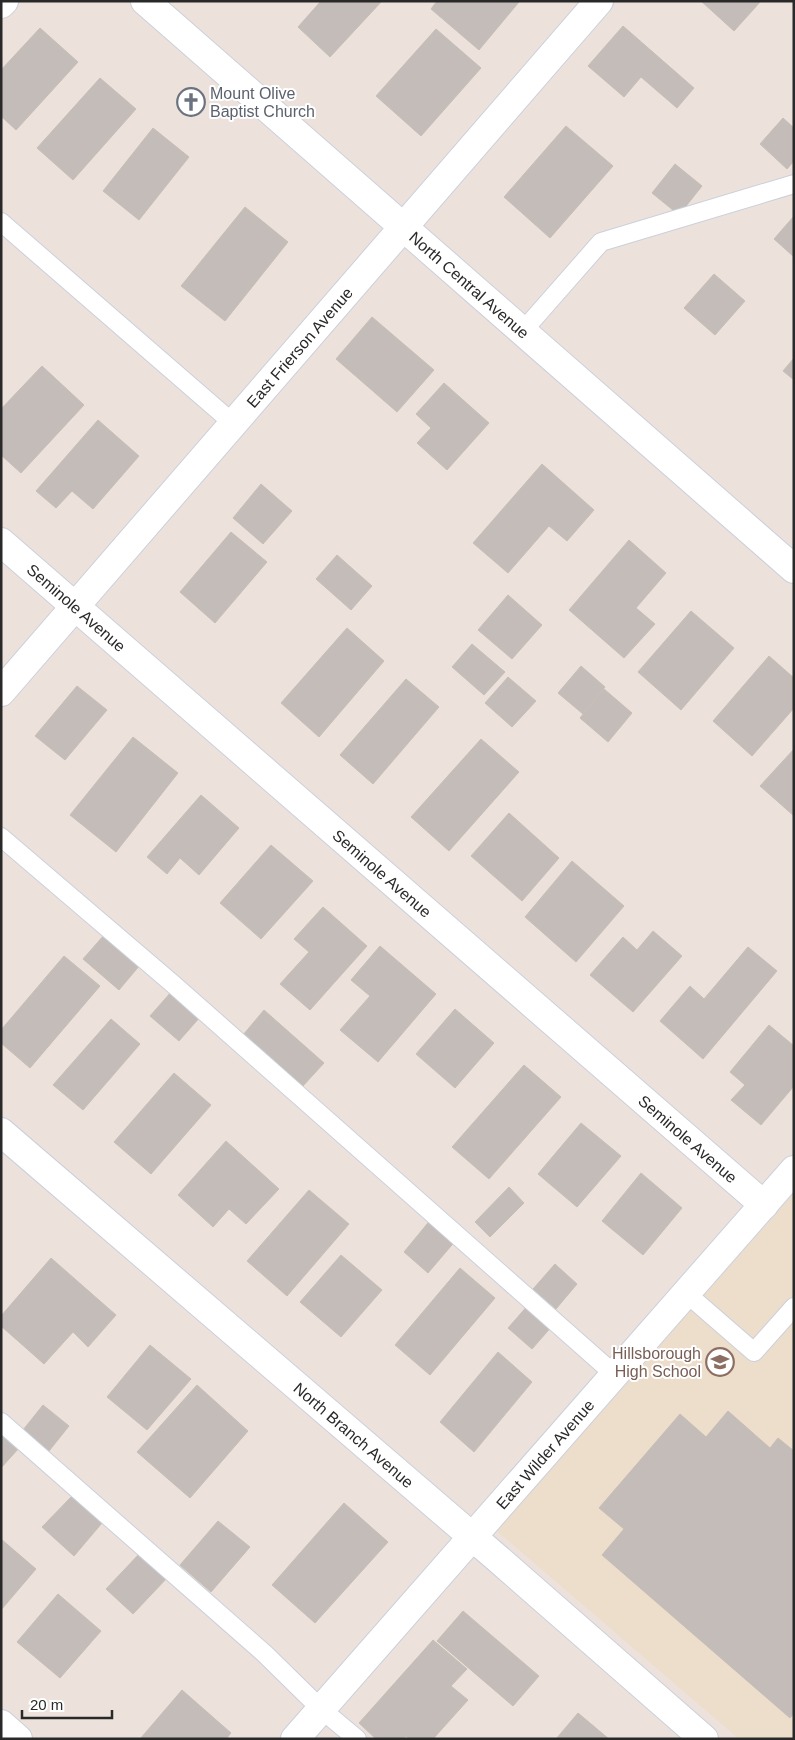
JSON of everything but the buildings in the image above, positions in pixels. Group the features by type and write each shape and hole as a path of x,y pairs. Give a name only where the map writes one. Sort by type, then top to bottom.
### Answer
{"street":[{"name":"North Central Avenue","path":"145,1 794,569"},
{"name":"East Frierson Avenue","path":"1,692 404,229 599,1"},
{"name":"Seminole Avenue","path":"1,542 75,606 783,1190"},
{"name":"North Branch Avenue","path":"1,1132 704,1739"},
{"name":"East Wilder Avenue","path":"295,1739 686,1293 783,1190"},
{"path":"1,1724 18,1739"}],"lane":[{"path":"522,332 601,242 794,184"},
{"path":"1,222 234,424"},
{"path":"1,837 173,984 614,1374"},
{"path":"686,1293 754,1352 794,1307"},
{"path":"1,1422 265,1654 321,1708 357,1739"}],"shaded area":[{"name":"Hillsborough High School","path":"794,1193 794,1739 739,1739 497,1531"}],"place":[{"name":"Mount Olive Baptist Church","path":"191,102"},
{"name":"Hillsborough High School","path":"720,1362"}]}
